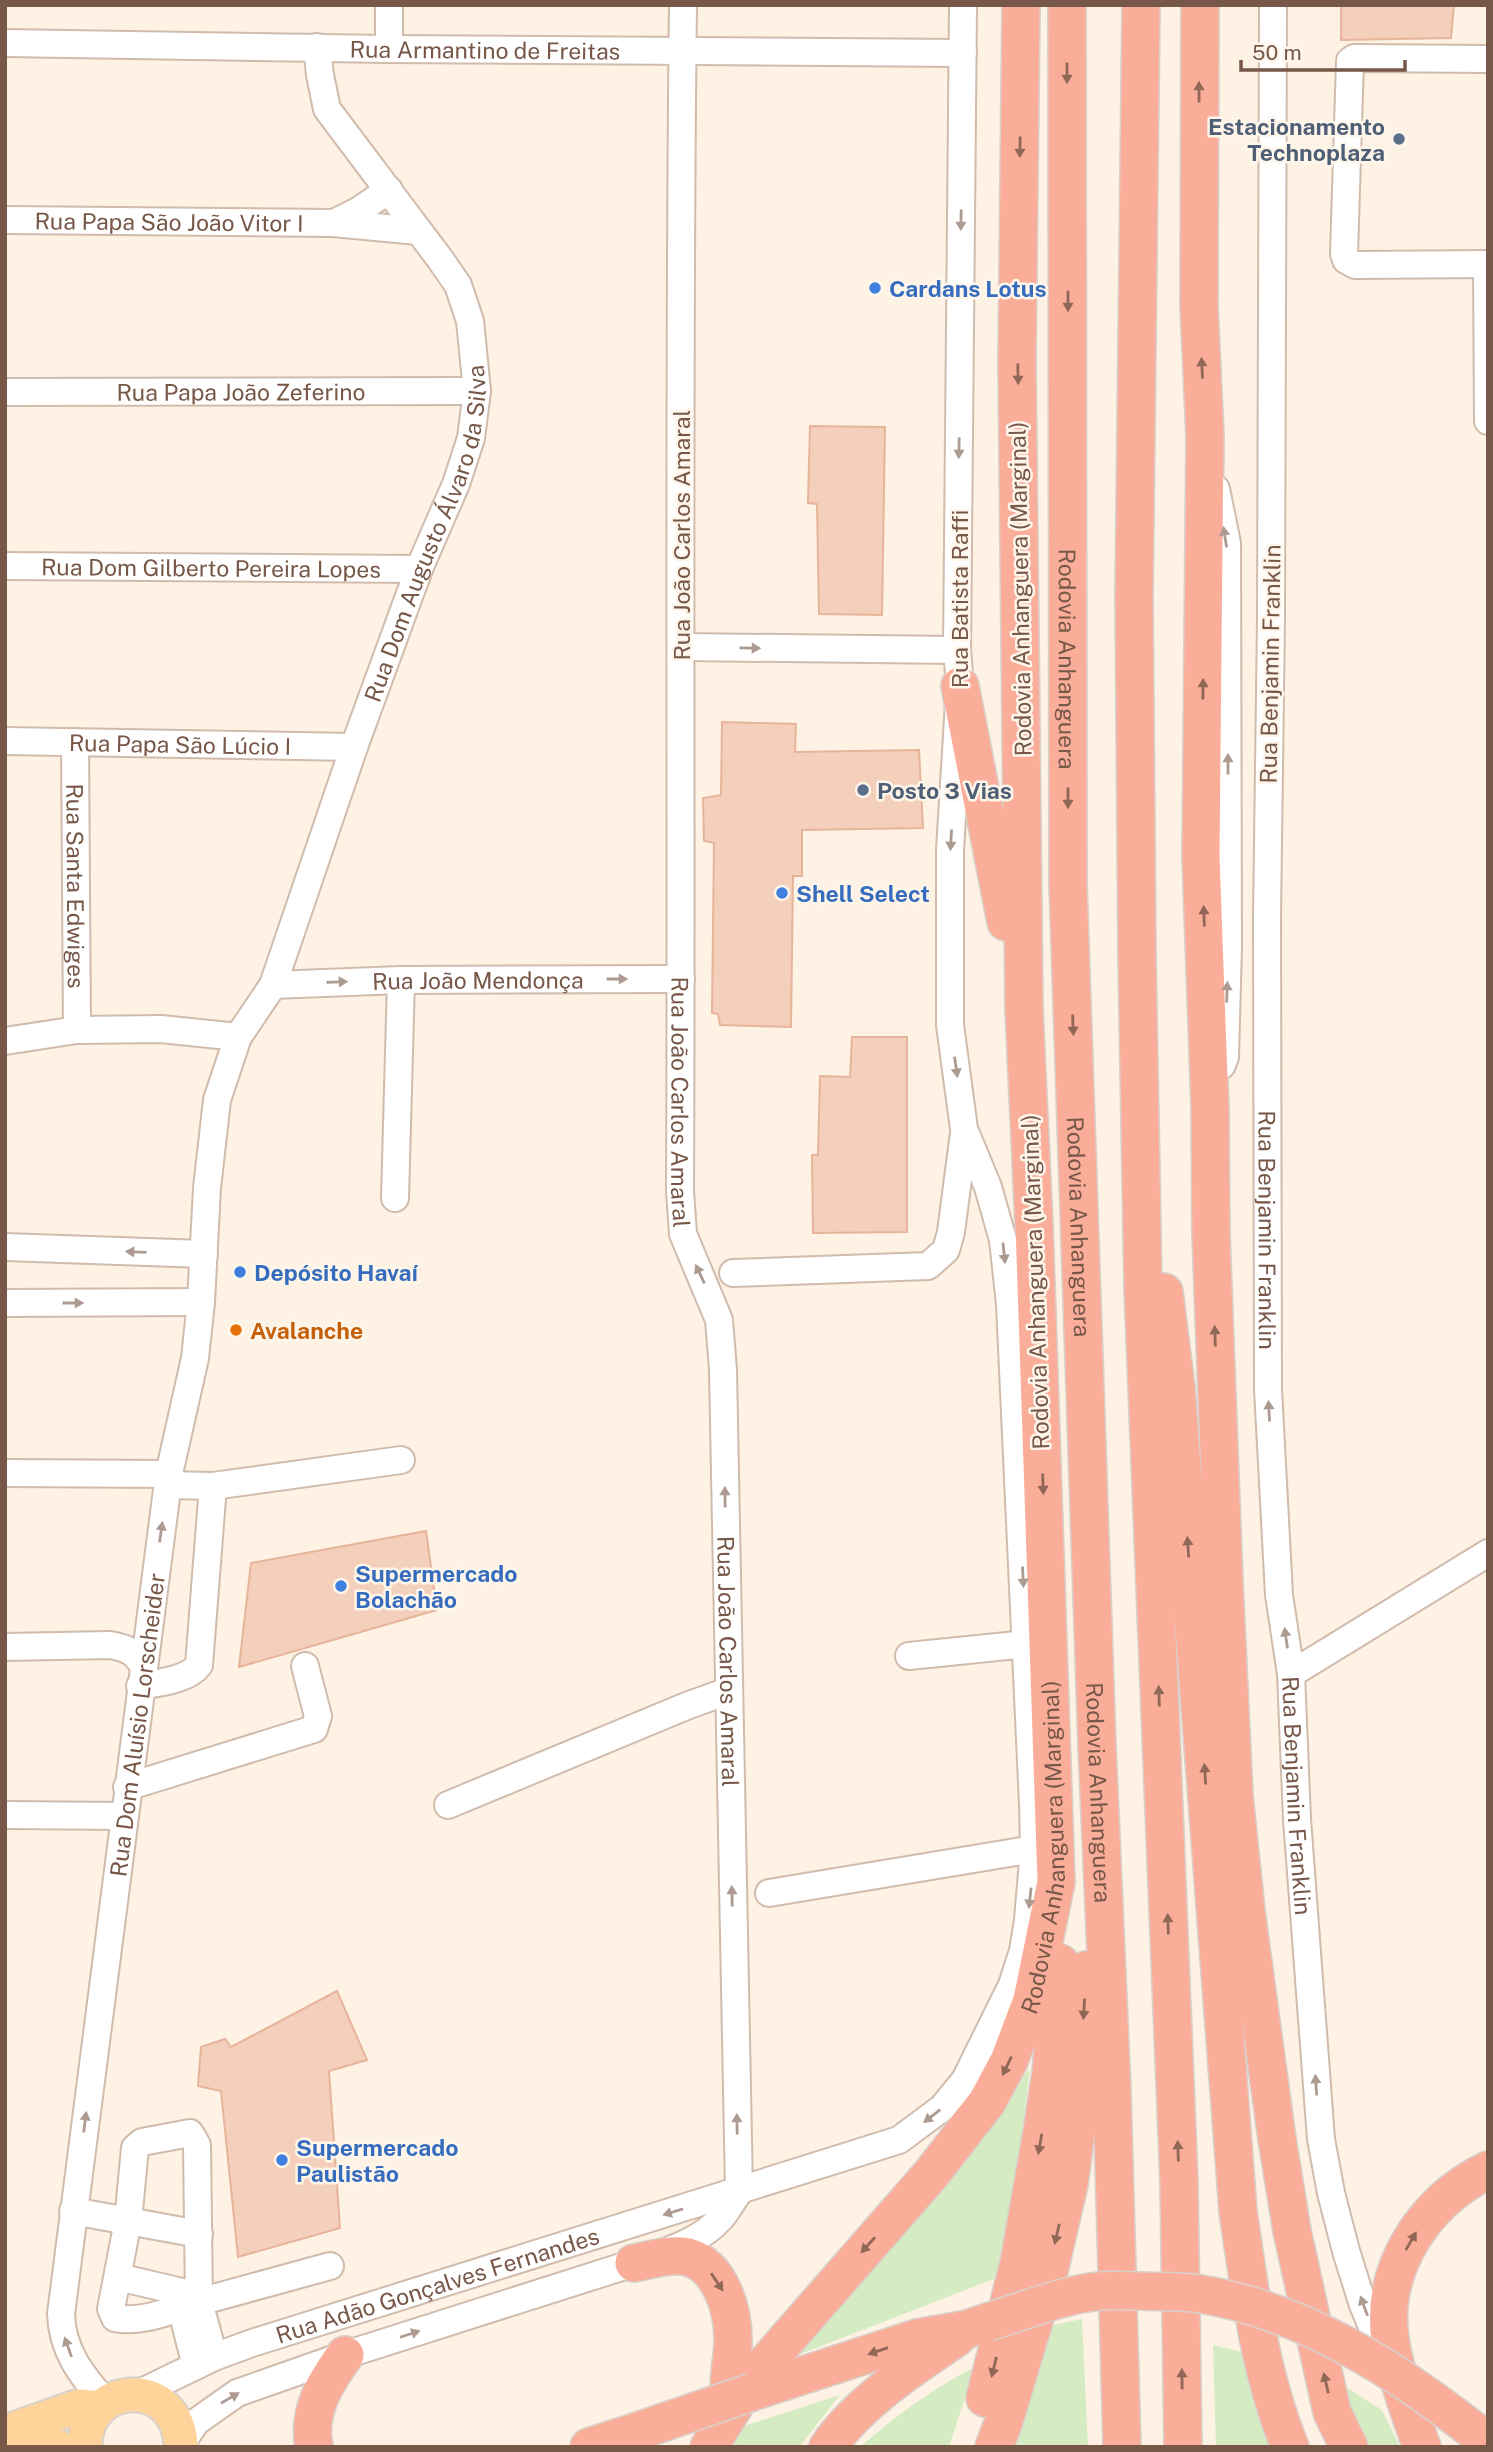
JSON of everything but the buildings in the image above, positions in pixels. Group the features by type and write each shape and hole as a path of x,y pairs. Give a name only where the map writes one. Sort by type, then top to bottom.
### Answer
{"highway":[{"name":"Rodovia Anhanguera (Marginal)","path":"709,2447 746,2386 932,2173 987,2102 1009,2061 1032,2000 1056,1882 1024,1009 1017,375 1021,5"},
{"name":"Rodovia Anhanguera","path":"1067,5 1069,884 1122,2447"},
{"path":"1200,5 1199,306 1205,436 1202,856 1211,1236 1223,1581 1234,1795 1246,1911 1276,2138 1292,2231 1332,2412 1349,2447"},
{"path":"1141,11 1134,596 1137,955 1143,1288 1179,2182 1183,2447"},
{"path":"960,686 1024,1009"},
{"path":"1137,955 1159,1252 1177,1387 1238,2211 1256,2334 1274,2409 1290,2447"},
{"path":"994,2447 1049,2271 1069,2184 1079,2110 1097,1745"},
{"path":"1234,1795 1230,1820 1231,1870 1258,2175 1276,2325 1299,2447"},
{"path":"969,2447 990,2384 1019,2263 1042,2132 1051,2072 1063,1921 1056,1882"},
{"path":"1420,2442 1390,2339 1392,2284 1409,2241 1427,2217 1445,2197 1467,2180 1488,2171"},
{"path":"634,2263 679,2256 689,2258 712,2274 724,2294 731,2315 733,2342 727,2388 733,2408"},
{"path":"589,2447 917,2338 968,2329 1053,2302 1100,2291 1171,2292 1226,2299 1296,2322 1360,2354 1425,2393 1481,2436"},
{"path":"828,2447 858,2413 912,2368 968,2329"},
{"path":"313,2447 312,2418 319,2396 345,2355"}],"main road":[{"path":"58,2447 49,2442 5,2432 79,2406 102,2405 122,2396 140,2393 160,2402 171,2413 180,2431 181,2445"},
{"path":"85,2447 90,2424 102,2405"}],"street":[{"path":"389,5 389,49"},
{"name":"Rua João Carlos Amaral","path":"683,5 679,350 682,648 680,1191 683,1234 719,1320 723,1370 739,2192"},
{"name":"Rua Batista Raffi","path":"963,5 957,650 960,686 950,850 950,1026 964,1129 988,1186 1003,1240 1010,1304 1026,1644"},
{"name":"Rua Benjamin Franklin","path":"1273,5 1267,918 1268,1389 1279,1594 1291,1674 1297,1819 1321,2139 1331,2193 1363,2305 1420,2442"},
{"name":"Rua Armantino de Freitas","path":"5,43 963,53"},
{"name":"Rua Dom Augusto Álvaro da Silva","path":"238,1037 273,985 354,747 419,569 456,484 471,438 477,391 470,321 458,285 327,109 317,47"},
{"path":"1488,59 1354,58 1350,61 1344,254 1346,260 1355,265 1487,264 1488,421"},
{"name":"Rua Papa São João Vitor I","path":"333,223 358,211 389,190"},
{"name":"Rua Papa São João Vitor I","path":"5,220 333,223 418,230"},
{"name":"Rua Papa João Zeferino","path":"5,392 477,391"},
{"name":"Rua Dom Gilberto Pereira Lopes","path":"5,566 419,569"},
{"path":"682,648 957,650"},
{"name":"Rua Papa São Lúcio I","path":"5,741 354,747"},
{"name":"Rua Santa Edwiges","path":"75,742 77,1030"},
{"name":"Rua João Mendonça","path":"273,985 401,980 681,979"},
{"path":"395,1198 401,980"},
{"path":"5,1041 77,1030 161,1030 238,1037"},
{"name":"Rua Dom Aluísio Lorscheider","path":"102,2405 69,2354 61,2314 147,1627 168,1479 195,1358 207,1188 217,1100 238,1037"},
{"path":"733,1273 928,1266 946,1250 951,1232 964,1129"},
{"path":"5,1247 204,1254"},
{"path":"5,1303 201,1302"},
{"path":"5,1473 168,1479 213,1486 401,1460"},
{"path":"5,1647 110,1645 126,1648 134,1653 141,1676 164,1681 194,1671 199,1665 213,1486"},
{"path":"1291,1674 1488,1553"},
{"path":"110,1645 130,1639 147,1627"},
{"path":"909,1656 1026,1644"},
{"name":"Rua Adão Gonçalves Fernandes","path":"140,2393 205,2361 517,2259 899,2140 942,2108 965,2080 1012,1985 1023,1951 1034,1849 1026,1644"},
{"path":"127,1787 314,1729 318,1716 304,1666"},
{"path":"448,1805 728,1691"},
{"path":"5,1815 124,1816"},
{"path":"769,1893 1034,1849"},
{"path":"205,2361 193,2301 199,2234 197,2145 190,2133 142,2143 135,2148 126,2228 111,2309 115,2318 129,2321 193,2301 330,2266"},
{"name":"Rua Adão Gonçalves Fernandes","path":"181,2445 197,2422 237,2393 680,2246 704,2233 719,2220 739,2192"},
{"path":"72,2218 126,2228 199,2234"},
{"path":"118,2277 193,2301"}],"green space":[{"path":"1030,2068 1004,2275 798,2355"},
{"path":"1082,2319 1088,2447 1005,2447 1044,2327"},
{"path":"1213,2345 1241,2352 1269,2447 1216,2447"},
{"path":"975,2367 949,2447 860,2447 915,2403"},
{"path":"1341,2384 1382,2410 1400,2447 1367,2447"},
{"path":"840,2395 799,2447 727,2447 741,2427"}],"place":[{"name":"Estacionamento Technoplaza","path":"1399,139"},
{"name":"Cardans Lotus","path":"875,288"},
{"name":"Posto 3 Vias","path":"863,790"},
{"name":"Shell Select","path":"782,893"},
{"name":"Depósito Havaí","path":"240,1272"},
{"name":"Avalanche","path":"236,1330"},
{"name":"Supermercado Bolachão","path":"341,1586"},
{"name":"Supermercado Paulistão","path":"282,2160"}]}
